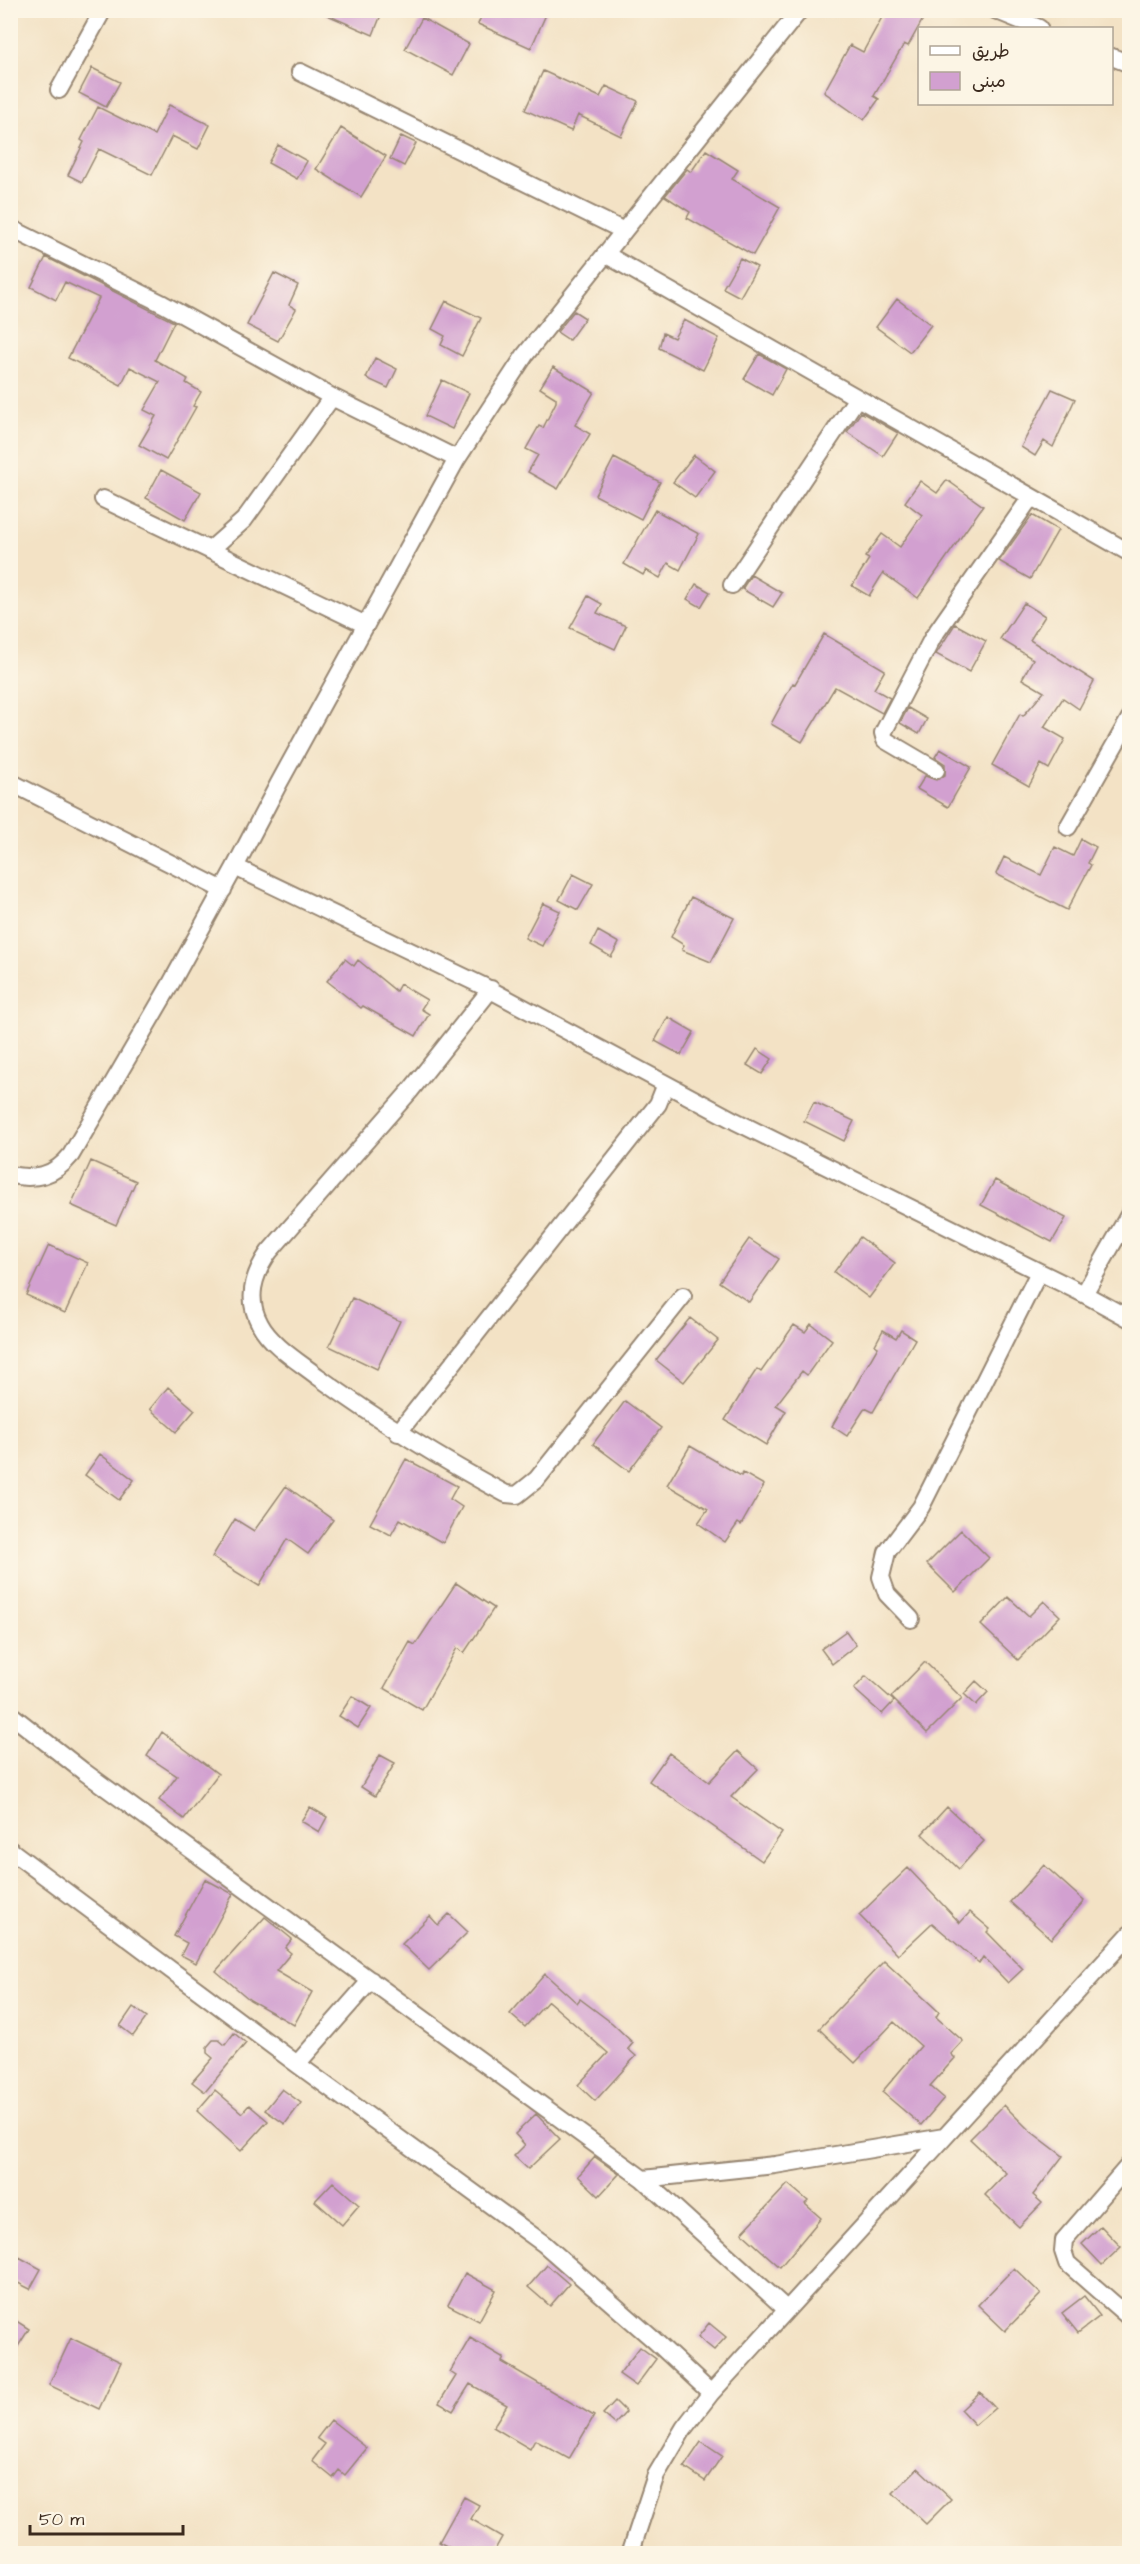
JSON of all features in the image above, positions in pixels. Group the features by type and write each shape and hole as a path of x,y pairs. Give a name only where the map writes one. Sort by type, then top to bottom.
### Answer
{"street":[{"path":"59,90 103,10"},
{"path":"10,1175 33,1178 44,1176 56,1171 70,1155 223,890 457,459 525,355 800,10"},
{"path":"995,10 1038,27"},
{"path":"1113,57 1130,64"},
{"path":"300,72 624,231"},
{"path":"10,228 163,304 332,397 457,459"},
{"path":"605,254 1130,553"},
{"path":"210,550 244,520 332,397"},
{"path":"732,585 857,398"},
{"path":"936,770 885,740 883,733 933,637 1031,497"},
{"path":"103,499 366,625"},
{"path":"1068,827 1130,718"},
{"path":"10,782 223,890"},
{"path":"235,867 490,989 735,1121 1130,1319"},
{"path":"490,989 410,1091 269,1252 254,1279 252,1296 254,1311 261,1326 302,1365 398,1433 501,1491 517,1495 537,1479 683,1296"},
{"path":"398,1433 658,1104 666,1084"},
{"path":"1084,1294 1130,1212"},
{"path":"910,1619 887,1594 881,1577 887,1552 921,1507 1039,1272"},
{"path":"10,1714 83,1771 643,2179 786,2309"},
{"path":"10,1850 297,2064 544,2244 711,2393"},
{"path":"630,2553 656,2475 684,2428 711,2393 944,2137 1127,1943"},
{"path":"297,2064 371,1980"},
{"path":"643,2179 774,2165 944,2137"},
{"path":"1130,2164 1064,2240 1063,2251 1067,2262 1130,2318"}],"building":[{"path":"316,10 383,10 373,35"},
{"path":"484,10 548,10 531,48 478,24"},
{"path":"886,10 928,10 908,46 904,44 874,96 879,99 864,120 824,92 850,45 863,52"},
{"path":"422,18 469,44 453,75 405,49"},
{"path":"92,68 120,82 106,107 79,93"},
{"path":"543,71 600,97 606,86 638,101 621,136 578,115 571,131 525,110"},
{"path":"169,105 210,125 198,149 172,136 152,175 99,149 82,182 68,175 84,142 81,140 98,107 154,135"},
{"path":"341,128 386,156 361,197 316,169"},
{"path":"401,136 416,143 404,166 390,159"},
{"path":"278,145 307,161 297,179 268,163"},
{"path":"706,150 738,170 732,179 780,207 753,255 687,218 690,212 665,196 687,169 691,172"},
{"path":"46,257 174,322 155,360 188,379 186,383 201,392 193,406 196,407 166,460 139,445 156,416 144,410 160,382 130,367 121,385 68,358 99,298 65,282 56,300 31,287"},
{"path":"740,258 757,267 740,297 723,288"},
{"path":"274,273 298,285 289,305 296,309 278,341 247,325"},
{"path":"897,299 931,325 910,352 876,327"},
{"path":"446,301 481,318 462,356 441,345 445,336 432,329"},
{"path":"574,311 585,318 569,340 557,332"},
{"path":"684,320 719,338 703,370 659,348 663,333 674,338"},
{"path":"759,354 786,369 772,395 744,379"},
{"path":"375,358 397,369 388,388 366,378"},
{"path":"553,367 594,392 575,425 590,434 558,489 528,472 538,455 526,449 539,426 543,428 556,402 556,398 540,388"},
{"path":"442,380 469,393 452,429 425,416"},
{"path":"1052,389 1075,399 1053,447 1044,441 1035,456 1021,447"},
{"path":"861,412 898,433 883,456 847,432"},
{"path":"694,455 715,471 695,498 673,482"},
{"path":"614,458 660,482 641,519 595,495"},
{"path":"161,470 201,492 185,520 146,498"},
{"path":"947,480 983,506 918,598 883,573 869,596 852,586 869,559 865,557 882,534 900,547 922,515 905,502 920,481 937,493"},
{"path":"655,510 699,534 680,570 668,563 660,578 646,570 643,575 624,564"},
{"path":"1032,515 1058,530 1030,579 999,561"},
{"path":"751,575 782,593 773,607 742,589"},
{"path":"696,584 710,592 701,607 687,599"},
{"path":"588,596 602,604 597,613 626,626 615,649 570,628"},
{"path":"1024,603 1045,616 1030,640 1094,681 1079,709 1063,698 1044,727 1065,739 1049,769 1041,764 1029,786 992,765 1020,714 1023,716 1044,692 1022,679 1033,659 1000,639"},
{"path":"955,624 986,641 969,672 936,654"},
{"path":"824,634 885,670 874,689 890,698 882,713 835,687 802,742 771,724 793,683 795,684"},
{"path":"908,708 927,719 919,734 900,723"},
{"path":"940,749 971,767 948,807 917,789 925,776 936,780 945,775 945,764 935,757"},
{"path":"1081,839 1096,847 1088,863 1091,865 1067,910 996,874 1004,857 1041,875 1055,847 1073,856"},
{"path":"573,874 593,884 578,910 559,900"},
{"path":"691,897 734,918 711,962 682,950 684,945 671,937"},
{"path":"543,903 560,911 542,946 525,938"},
{"path":"598,931 619,943 611,957 591,945"},
{"path":"345,959 354,966 358,960 396,991 400,984 427,1000 421,1009 429,1014 416,1036 363,1006 361,1008 327,981"},
{"path":"668,1017 694,1032 681,1055 655,1041"},
{"path":"757,1049 772,1059 762,1074 747,1065"},
{"path":"814,1102 854,1121 844,1141 804,1121"},
{"path":"91,1161 136,1181 116,1225 71,1205"},
{"path":"995,1180 1066,1218 1052,1242 981,1205"},
{"path":"860,1237 895,1263 869,1298 834,1272"},
{"path":"749,1239 779,1259 749,1302 719,1282"},
{"path":"49,1245 88,1263 65,1313 26,1295"},
{"path":"352,1298 400,1321 377,1369 329,1346"},
{"path":"690,1318 718,1340 684,1382 656,1360"},
{"path":"811,1324 832,1340 807,1375 802,1371 776,1405 786,1411 766,1445 725,1420 757,1369 761,1372 794,1325 805,1332"},
{"path":"883,1330 896,1338 901,1330 915,1339 873,1412 865,1408 847,1436 832,1426 878,1347 875,1345"},
{"path":"168,1387 195,1410 176,1432 150,1409"},
{"path":"625,1401 661,1428 629,1471 593,1444"},
{"path":"690,1446 741,1476 743,1473 764,1485 741,1525 738,1523 725,1542 698,1523 708,1509 667,1485"},
{"path":"100,1454 134,1480 119,1500 85,1475"},
{"path":"406,1459 457,1486 450,1499 462,1507 443,1543 400,1519 391,1535 370,1524"},
{"path":"286,1486 333,1520 308,1554 287,1539 259,1586 212,1557 235,1519 254,1531"},
{"path":"961,1530 989,1558 955,1592 927,1564"},
{"path":"456,1583 494,1608 464,1653 457,1648 422,1710 384,1688 410,1642 415,1645"},
{"path":"1008,1597 1029,1616 1044,1601 1060,1616 1018,1660 981,1625"},
{"path":"846,1631 856,1645 832,1664 821,1649"},
{"path":"925,1662 962,1698 927,1733 891,1697"},
{"path":"866,1676 894,1701 882,1714 854,1689"},
{"path":"976,1681 988,1692 976,1705 964,1694"},
{"path":"352,1696 371,1708 358,1728 339,1716"},
{"path":"162,1732 218,1774 184,1819 159,1800 177,1776 147,1756"},
{"path":"738,1751 758,1769 731,1797 782,1833 762,1861 649,1781 669,1753 709,1782"},
{"path":"380,1755 395,1763 375,1796 361,1787"},
{"path":"310,1807 327,1817 319,1832 301,1821"},
{"path":"947,1807 984,1841 959,1869 922,1834"},
{"path":"1044,1865 1084,1901 1051,1939 1010,1902"},
{"path":"908,1868 960,1923 970,1912 990,1929 987,1932 1023,1969 1008,1983 983,1957 979,1963 932,1923 898,1955 859,1915"},
{"path":"205,1879 233,1894 196,1963 181,1955 187,1943 174,1936"},
{"path":"449,1914 468,1932 429,1970 402,1944 430,1916 438,1925"},
{"path":"265,1917 292,1939 285,1948 291,1953 276,1971 312,1992 294,2025 250,2000 216,1971"},
{"path":"884,1961 939,2012 936,2017 963,2041 951,2054 955,2058 930,2086 944,2098 921,2125 882,2092 921,2046 894,2022 855,2063 819,2029"},
{"path":"545,1974 577,2003 580,1999 612,2023 633,2043 628,2049 636,2056 595,2101 578,2085 608,2053 548,2001 525,2027 510,2014"},
{"path":"133,2007 147,2017 133,2036 120,2026"},
{"path":"234,2033 246,2043 205,2092 192,2082 213,2058 207,2053 207,2047 213,2040 219,2040 225,2045"},
{"path":"282,2089 301,2103 285,2124 265,2110"},
{"path":"215,2090 242,2113 249,2105 268,2121 241,2151 197,2111"},
{"path":"1004,2105 1029,2130 1063,2156 1033,2195 1042,2203 1019,2227 985,2195 1006,2173 970,2139"},
{"path":"536,2114 560,2139 528,2169 514,2156 525,2145 515,2134"},
{"path":"595,2157 619,2174 599,2196 578,2176"},
{"path":"333,2182 359,2205 342,2225 315,2201"},
{"path":"788,2184 808,2201 805,2204 821,2218 780,2267 742,2233"},
{"path":"1101,2226 1121,2247 1102,2265 1082,2244"},
{"path":"19,2257 41,2269 30,2289 10,2279 10,2273"},
{"path":"547,2265 569,2284 550,2306 528,2287"},
{"path":"1014,2268 1041,2294 1005,2331 978,2305"},
{"path":"465,2273 496,2290 479,2321 448,2305"},
{"path":"1084,2296 1100,2316 1078,2333 1062,2313"},
{"path":"10,2317 29,2329 10,2359"},
{"path":"709,2323 726,2337 714,2350 698,2337"},
{"path":"71,2338 121,2362 99,2409 49,2385"},
{"path":"470,2338 504,2358 502,2362 594,2416 569,2459 535,2440 530,2449 493,2427 507,2405 470,2384 453,2411 439,2403 456,2376 450,2372"},
{"path":"640,2347 656,2359 636,2386 619,2374"},
{"path":"980,2392 995,2408 975,2425 961,2410"},
{"path":"615,2401 626,2412 615,2424 603,2414"},
{"path":"331,2420 367,2448 345,2475 339,2470 333,2478 312,2461 325,2444 317,2438"},
{"path":"701,2442 722,2456 705,2481 684,2467"},
{"path":"918,2468 951,2499 926,2524 893,2493"},
{"path":"464,2497 479,2505 471,2519 502,2537 493,2553 459,2553 439,2542"}]}
